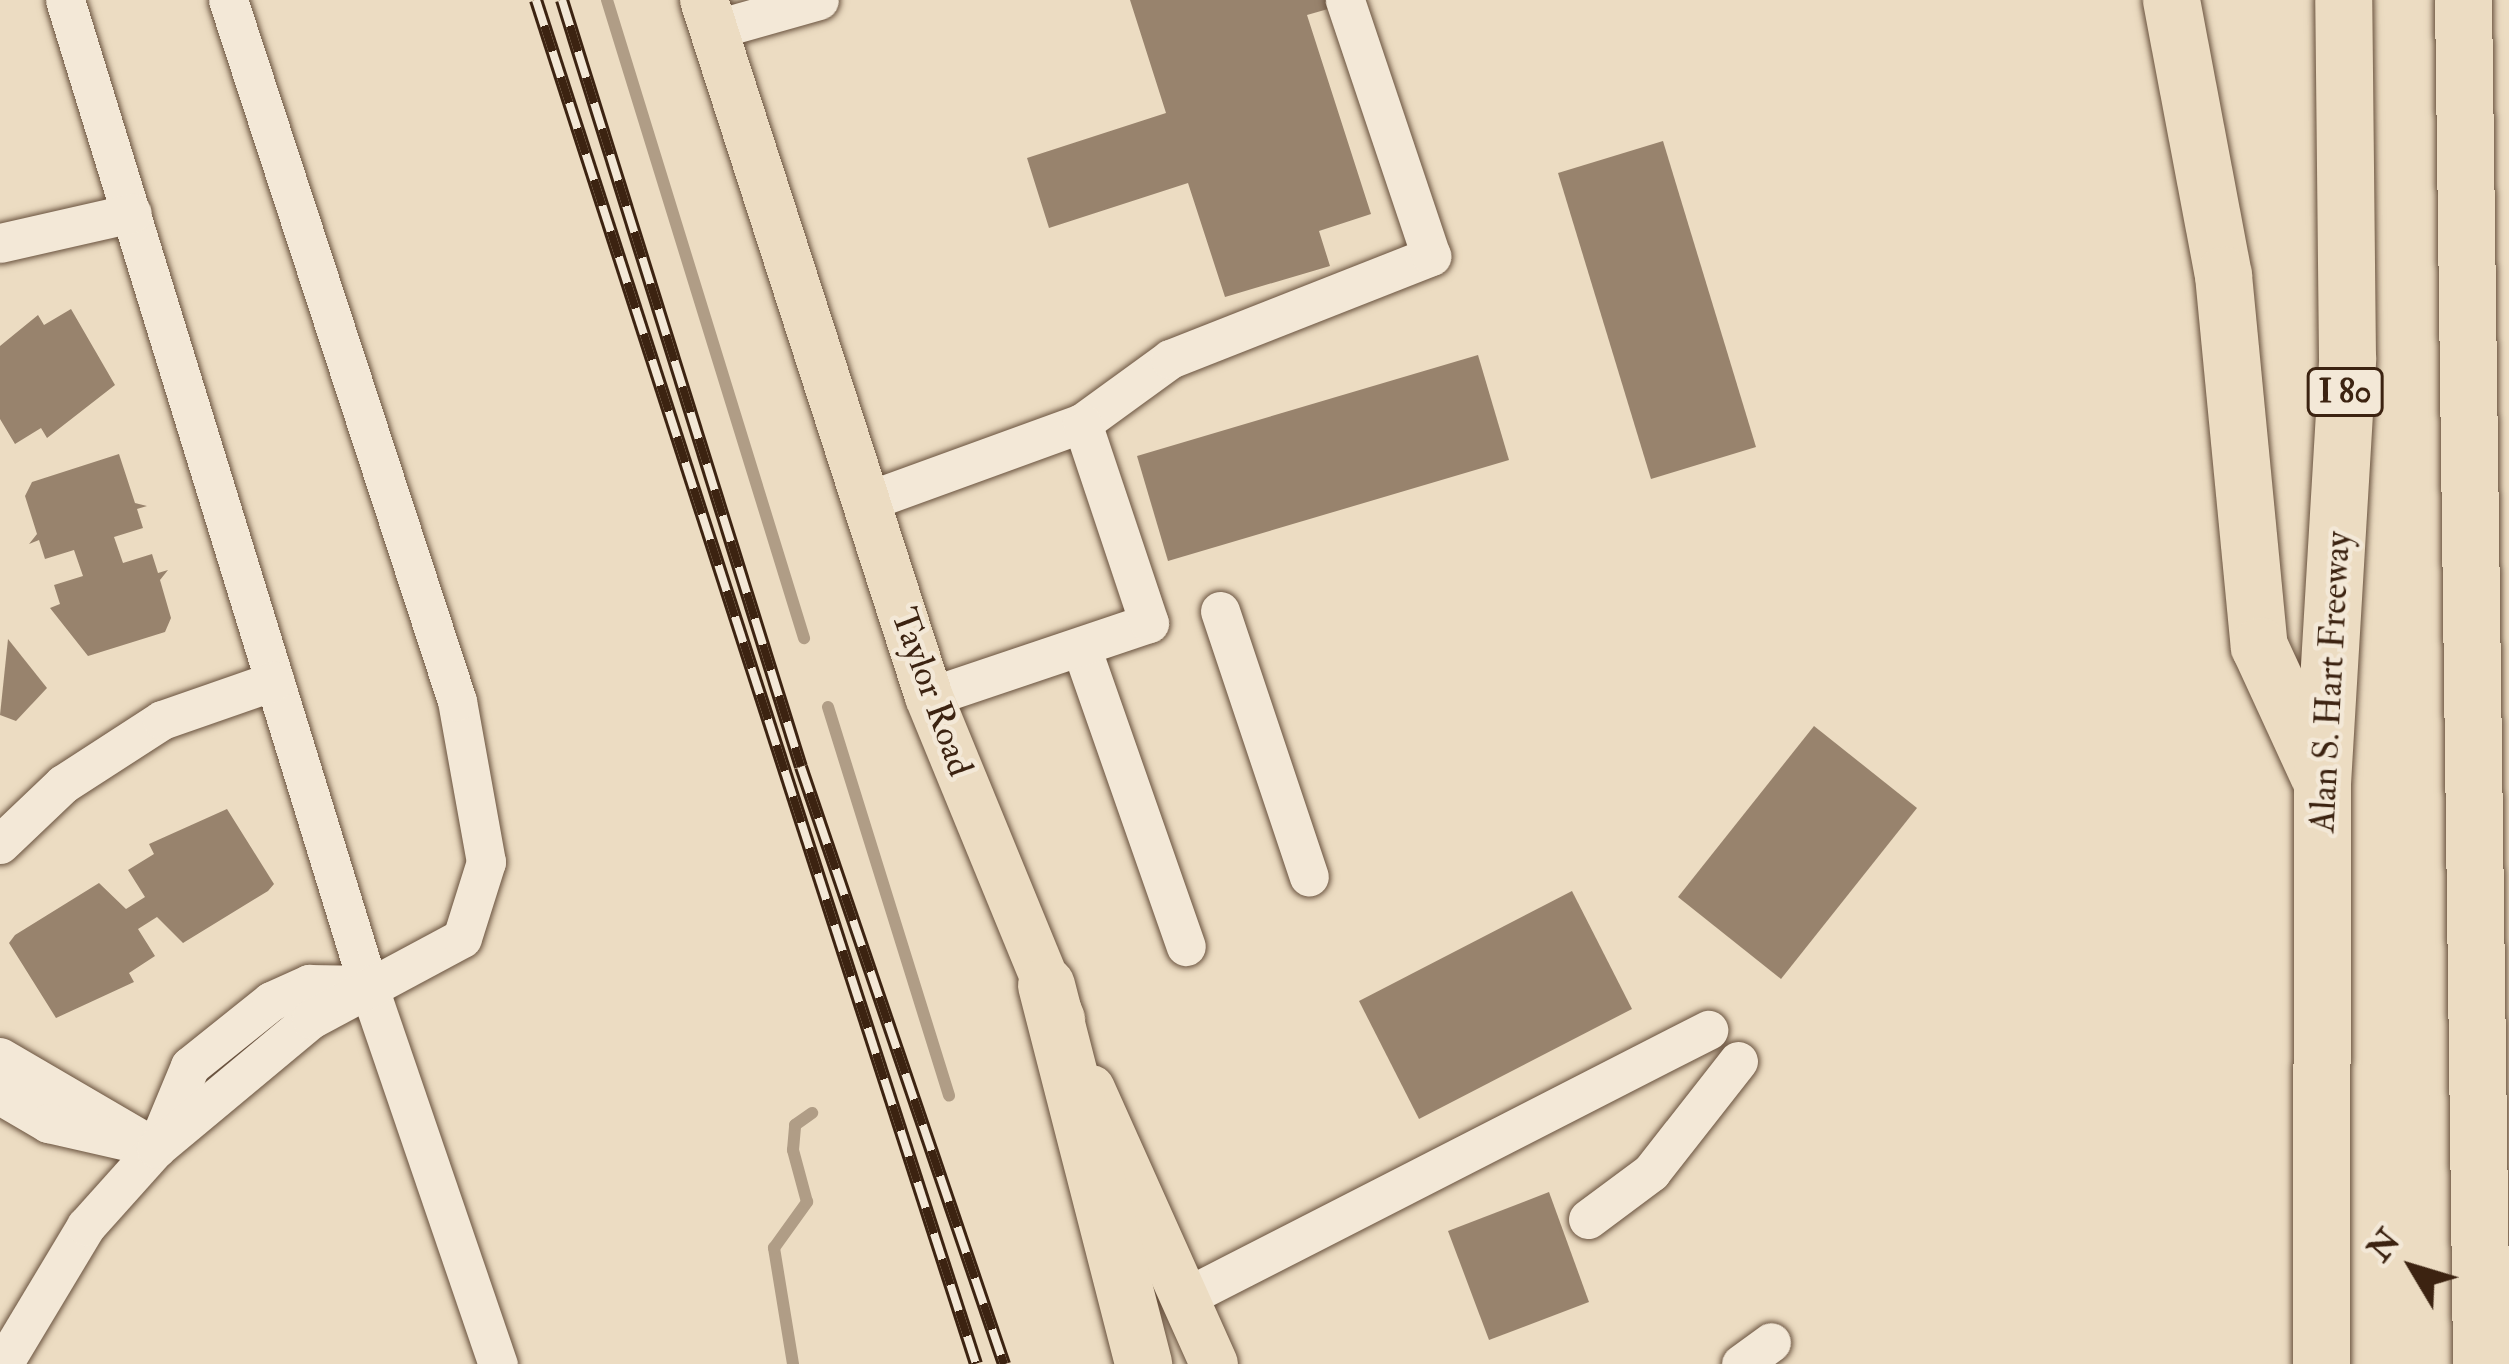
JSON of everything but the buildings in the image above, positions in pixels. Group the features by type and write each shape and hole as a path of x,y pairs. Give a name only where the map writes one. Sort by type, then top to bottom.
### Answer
{"highway":[{"path":"2171,0 2223,275 2259,646 2322,783"},
{"name":"Alan S. Hart Freeway","path":"2320,1364 2322,783 2347,358 2343,0"},
{"path":"2463,0 2481,1364"},
{"path":"1046,985 1143,1364"}],"main road":[{"name":"Taylor Road","path":"709,15 929,697 1046,985 1214,1364"}],"street":[{"path":"65,0 368,985 498,1364"},
{"path":"3,1364 86,1226 156,1148 245,1066 368,985 461,938 486,862 457,701 228,0"},
{"path":"709,15 819,0"},
{"path":"865,502 1082,423 1170,358 1431,256 1345,0"},
{"path":"0,243 132,213"},
{"path":"929,697 1149,623 1082,423"},
{"path":"1220,610 1309,877"},
{"path":"1081,647 1186,946"},
{"path":"0,844 63,784 162,720 274,681"},
{"path":"1184,1298 1708,1030"},
{"path":"0,1057 156,1148"},
{"path":"1588,1219 1652,1172 1738,1061"},
{"path":"0,1096 48,1123 156,1148"}],"waterway":[{"path":"607,0 804,638"},
{"path":"828,707 949,1096"},
{"path":"793,1364 774,1248 807,1202 793,1150 795,1125 812,1113"}],"railway":[{"path":"536,0 976,1364"},
{"path":"562,0 801,767 1004,1364"}]}
